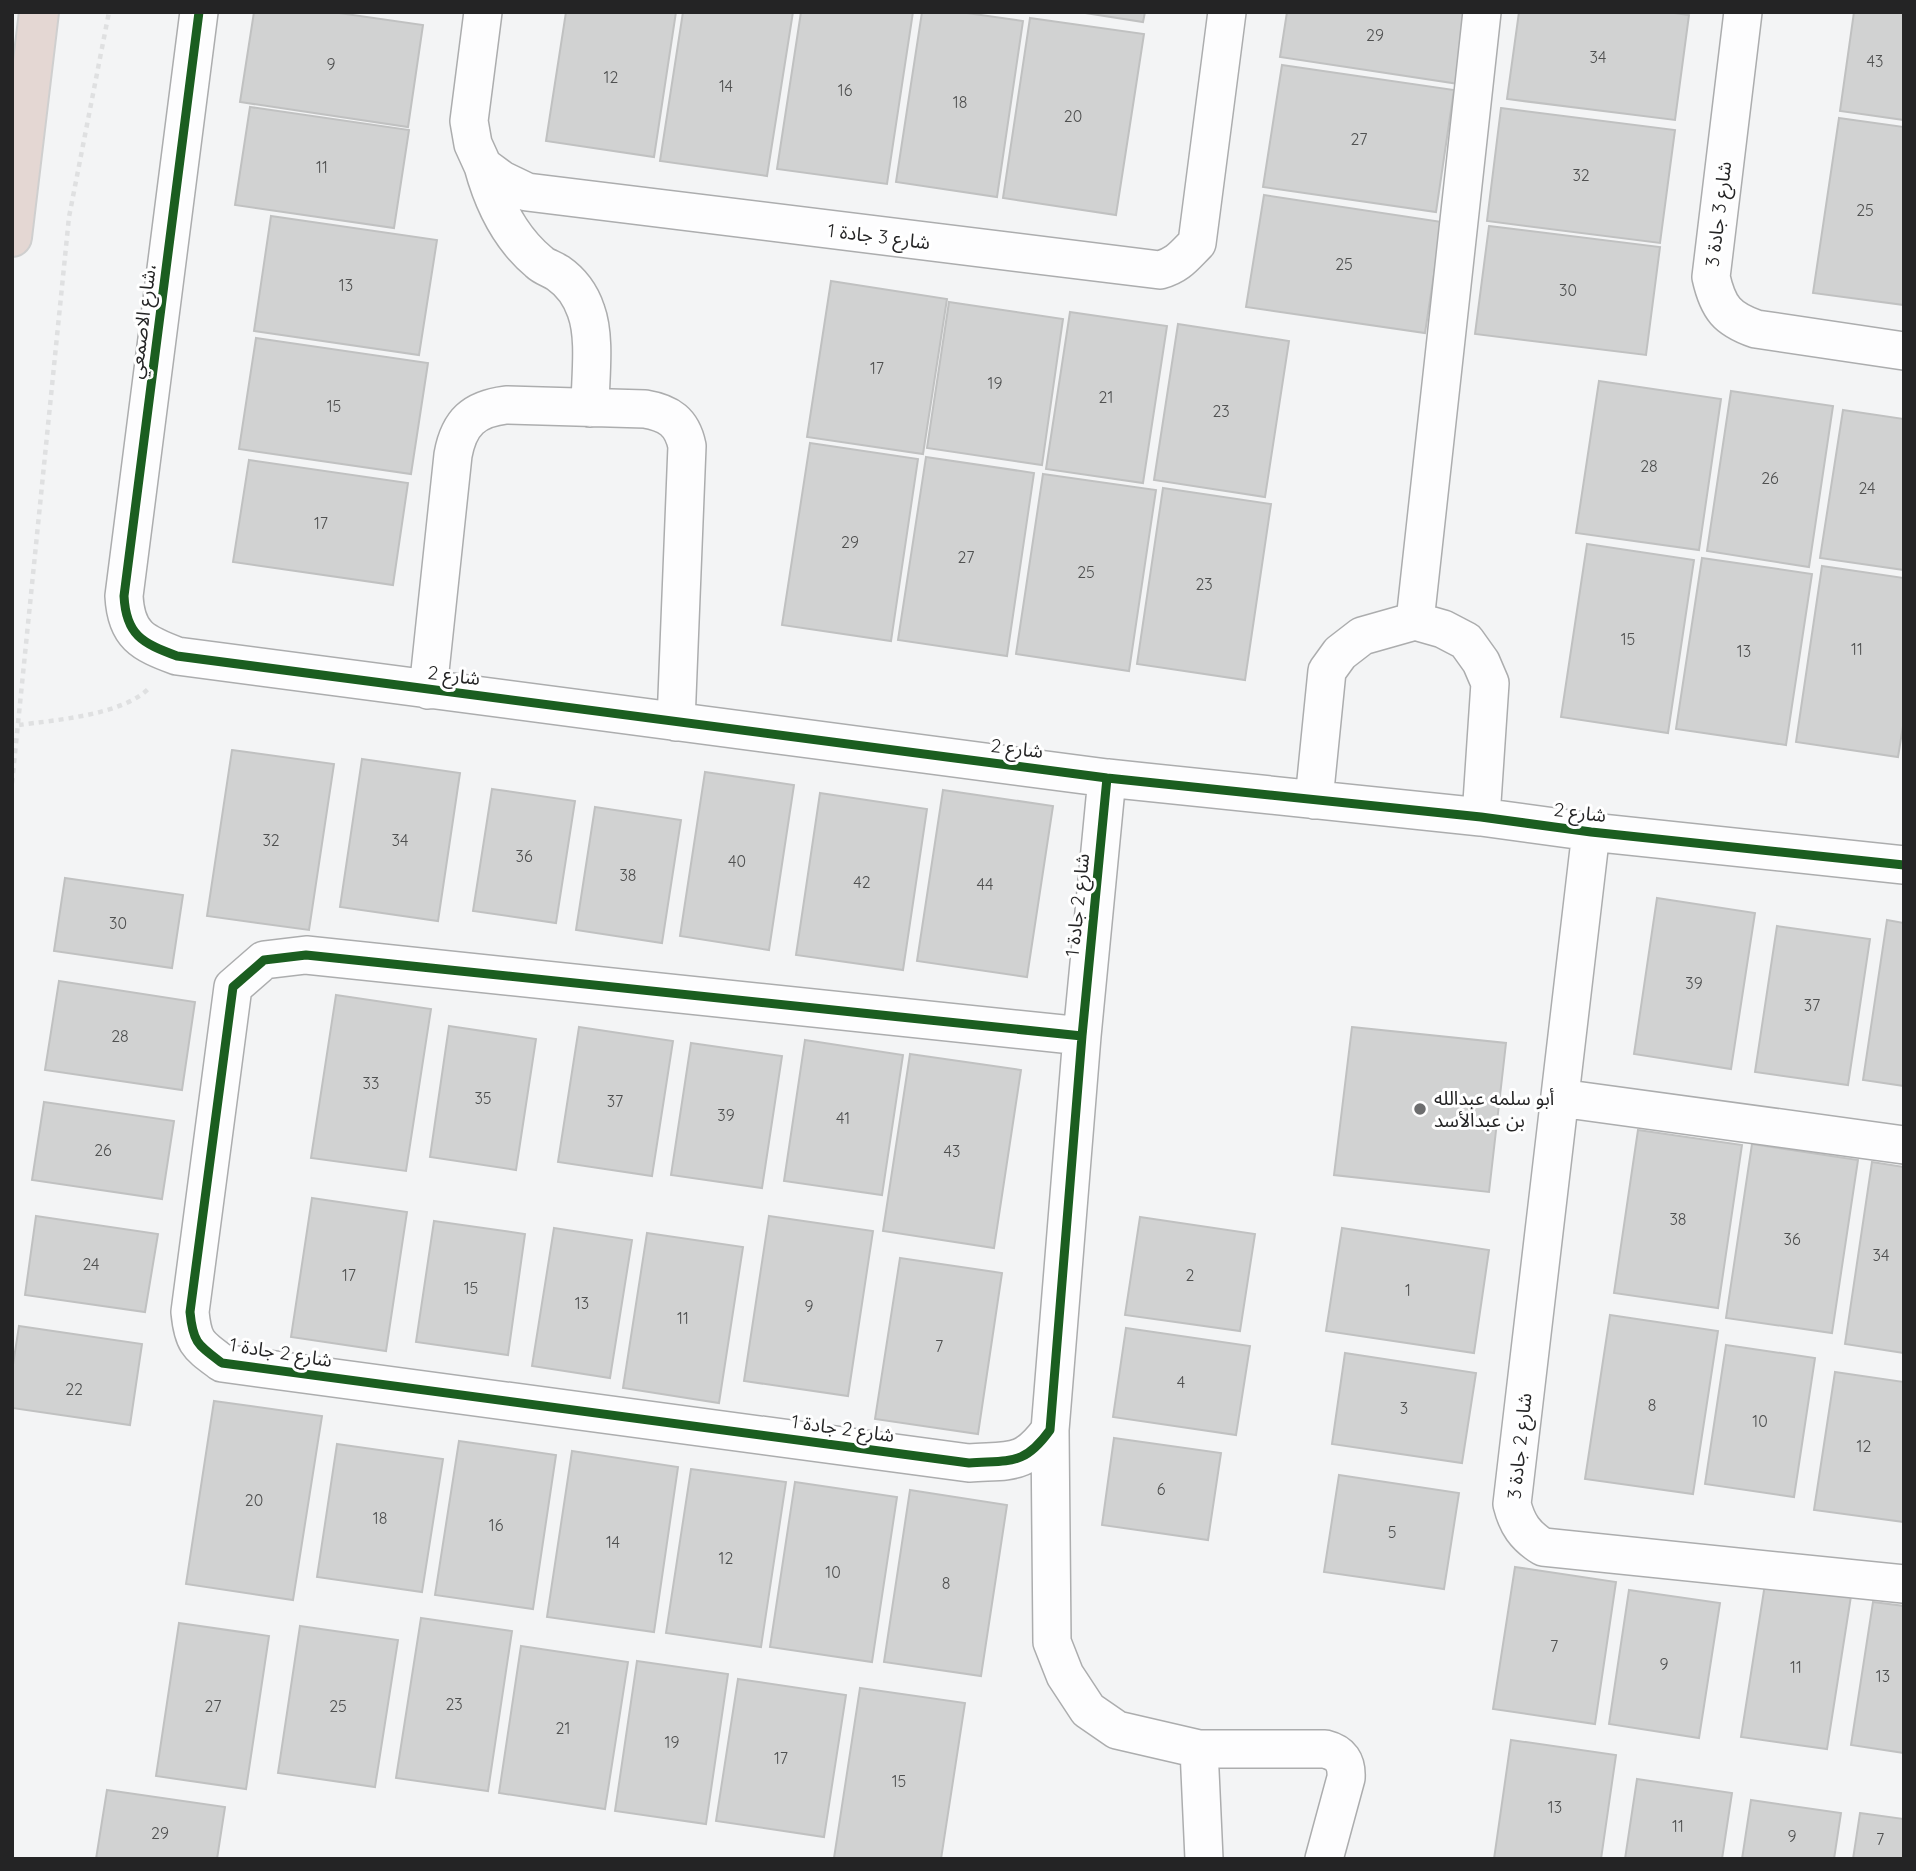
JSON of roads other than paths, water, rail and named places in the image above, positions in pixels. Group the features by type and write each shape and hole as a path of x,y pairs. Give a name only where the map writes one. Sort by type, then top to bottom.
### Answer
{"highway":[{"path":"12,237 39,12"}],"street":[{"name":"شارع الاصمعي،","path":"133,632 125,616 124,596 199,12"},
{"path":"483,12 469,121 473,144 484,166 491,194 503,220 520,244 541,264 569,283 580,296 590,329 590,408"},
{"name":"شارع 3 جادة 1","path":"484,166 502,180 527,192 1160,270 1173,267 1184,259 1197,243 1227,12"},
{"path":"1415,621 1482,12"},
{"name":"شارع 3 جادة 3","path":"1743,12 1710,278 1715,295 1725,312 1739,323 1756,330 1904,351"},
{"path":"428,690 453,455 456,439 464,424 476,414 498,406 661,411 674,419 684,432 687,446 676,722"},
{"path":"1314,800 1327,671 1340,653 1362,636 1415,621 1443,629 1466,641 1481,662 1490,683 1481,817"},
{"name":"شارع 2","path":"133,632 151,647 177,656 428,690 1107,778 1904,865"},
{"name":"شارع 2 جادة 1","path":"1082,1035 306,955 264,960 233,987 190,1312 192,1335 204,1350 222,1363 969,1463 1017,1460 1037,1448 1050,1430 1082,1035 1107,778"},
{"name":"شارع 2 جادة 3","path":"1591,832 1511,1504 1515,1518 1531,1540 1543,1547 1904,1584"},
{"path":"1560,1098 1904,1145"},
{"path":"1050,1430 1052,1642 1065,1675 1088,1710 1117,1730 1199,1749 1335,1751 1343,1758 1347,1768 1346,1778 1324,1859"},
{"path":"1199,1749 1205,1859"}],"place":[{"name":"أبو سلمه عبدالله بن عبدالأسد","path":"1420,1109"}]}
